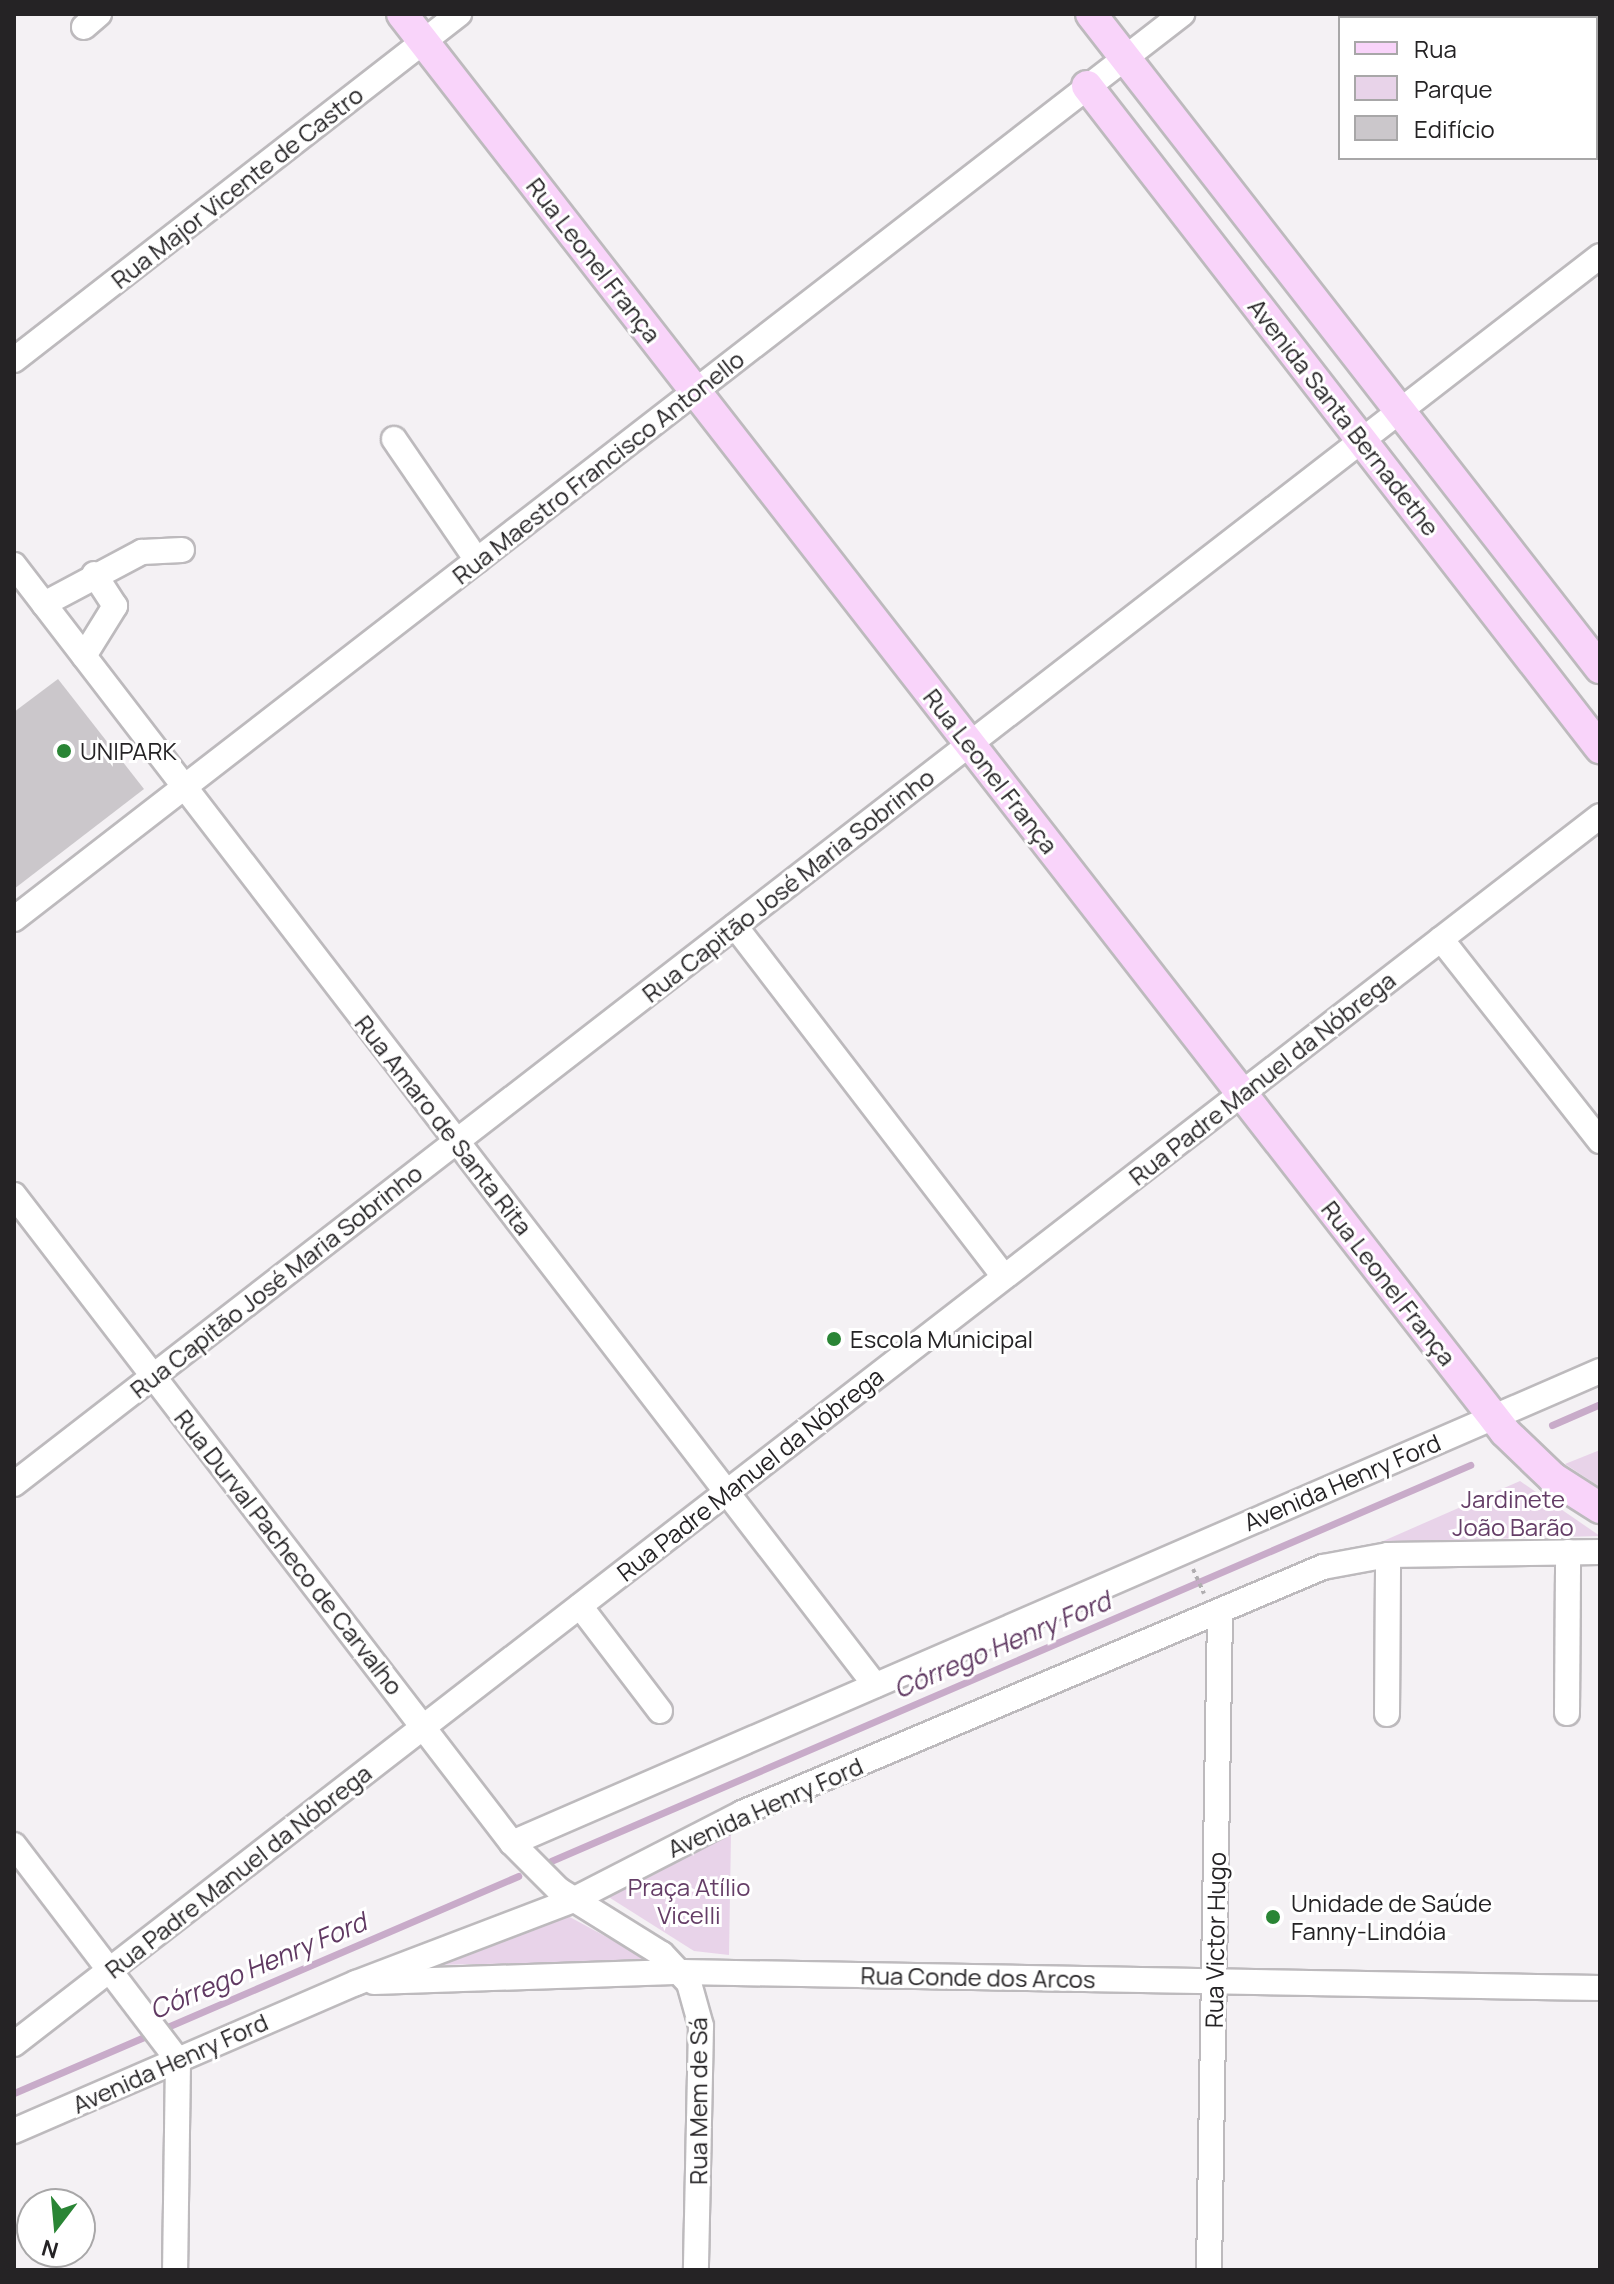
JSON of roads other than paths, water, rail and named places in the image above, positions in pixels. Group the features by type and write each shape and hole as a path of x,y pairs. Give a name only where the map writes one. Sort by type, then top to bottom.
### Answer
{"main road":[{"name":"Rua Leonel França","path":"402,14 1494,1417 1537,1465 1600,1508"},
{"name":"Avenida Santa Bernadethe","path":"1091,14 1600,668"},
{"name":"Avenida Santa Bernadethe","path":"1087,86 1600,748"}],"street":[{"name":"Rua Major Vicente de Castro","path":"14,360 459,14"},
{"name":"Rua Maestro Francisco Antonello","path":"14,919 1182,14"},
{"name":"Rua Capitão José Maria Sobrinho","path":"14,1484 1600,256"},
{"path":"394,439 477,560"},
{"path":"44,604 94,574 142,552 182,550"},
{"name":"Rua Amaro de Santa Rita","path":"14,565 875,1685"},
{"path":"84,656 115,606 94,574"},
{"name":"Rua Padre Manuel da Nóbrega","path":"14,2044 1600,816"},
{"path":"735,926 1004,1277"},
{"path":"1441,939 1600,1141"},
{"name":"Rua Durval Pacheco de Carvalho","path":"14,1195 512,1843 573,1900"},
{"name":"Avenida Henry Ford","path":"512,1843 1600,1371"},
{"path":"1567,1713 1568,1552"},
{"name":"Avenida Henry Ford","path":"14,2131 175,2055 573,1900 742,1813 1214,1606 1332,1564 1388,1555 1600,1552"},
{"path":"1387,1714 1388,1555"},
{"path":"580,1606 660,1711"},
{"name":"Rua Victor Hugo","path":"1209,2270 1214,1981 1214,1606"},
{"path":"14,1845 175,2055 175,2270"},
{"name":"Rua Mem de Sá","path":"573,1900 648,1944 682,1972 694,1993 701,2026 696,2270"},
{"name":"Rua Conde dos Arcos","path":"356,1983 682,1972 1600,1988"}],"waterway":[{"name":"Córrego Henry Ford","path":"1552,1425 1600,1404"},
{"name":"Córrego Henry Ford","path":"551,1861 1470,1465"},
{"name":"Córrego Henry Ford","path":"14,2093 518,1876"}],"place":[{"name":"UNIPARK","path":"64,751"},
{"name":"Escola Municipal","path":"834,1339"},
{"name":"Unidade de Saúde Fanny-Lindóia","path":"1273,1917"}],"park label":[{"name":"Jardinete João Barão","path":"1513,1513"},
{"name":"Praça Atílio Vicelli","path":"689,1901"}]}
